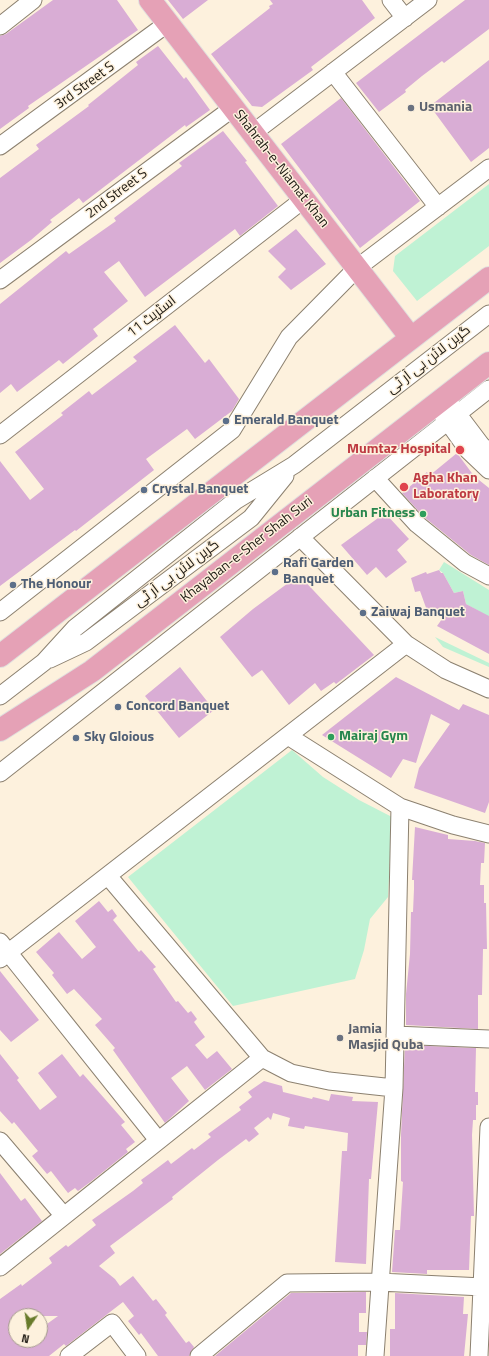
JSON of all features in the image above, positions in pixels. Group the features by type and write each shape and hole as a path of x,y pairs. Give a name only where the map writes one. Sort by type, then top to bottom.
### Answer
{"main road":[{"name":"Shahrah-e-Niamat Khan","path":"150,0 411,338"},
{"path":"0,656 489,278"},
{"name":"Khayaban-e-Sher Shah Suri","path":"0,730 92,671 446,409 489,363"},
{"path":"0,663 49,618"},
{"path":"0,744 92,671"}],"street":[{"path":"0,26 33,0"},
{"path":"391,0 405,18"},
{"path":"253,133 428,0"},
{"name":"3rd Street S","path":"0,146 168,23"},
{"path":"333,72 438,207"},
{"name":"2nd Street S","path":"0,280 233,108"},
{"path":"0,612 232,430 289,337 357,268 489,168"},
{"name":"اسٹریٹ 11","path":"0,435 304,199"},
{"name":"گرین لائن بی آر ٹی","path":"0,696 44,662 75,628 235,501 294,466 489,314"},
{"path":"0,773 375,478 446,409 489,389"},
{"path":"446,409 489,452"},
{"path":"446,409 468,450 489,470"},
{"name":"گرین لائن بی آر ٹی","path":"44,662 86,642 251,518 294,466"},
{"path":"375,478 417,524 465,563 489,576"},
{"path":"300,537 406,644 446,670 489,689"},
{"path":"158,1140 3,952 108,876 406,644"},
{"path":"288,736 400,807 453,825 489,834"},
{"path":"374,1356 394,1088 400,807"},
{"path":"108,876 262,1058 291,1073 329,1081 394,1088"},
{"path":"395,1035 489,1039"},
{"path":"0,1267 262,1058"},
{"path":"479,1356 487,1234 489,1127"},
{"path":"0,1141 64,1216"},
{"path":"199,1356 287,1283 379,1282 483,1286"},
{"path":"69,1356 112,1323 137,1356"}],"green space":[{"path":"489,184 489,246 417,301 393,271 395,256"},
{"path":"444,562 489,590 489,616 486,617 484,614 466,604 463,591 454,593 443,573 439,570"},
{"path":"435,637 489,663 489,667 443,647"},
{"path":"292,750 323,777 359,800 392,817 388,897 370,919 364,950 355,979 233,1006 128,877"}],"building":[{"path":"53,0 117,0 138,30 28,106 29,108 0,129 0,36 6,34"},
{"path":"168,0 208,0 183,19"},
{"path":"270,0 362,0 375,18 311,67 313,70 262,107 252,106 211,54 270,8 269,6 273,4"},
{"path":"465,0 489,0 489,29 444,63 442,61 422,76 405,90 406,92 379,112 356,83"},
{"path":"158,46 184,79 186,77 210,110 186,127 185,125 83,203 79,198 50,220 52,222 31,240 0,263 0,178 39,149 36,145 89,106 88,105 138,65 136,62"},
{"path":"489,60 489,148 471,162 430,106"},
{"path":"341,98 420,201 360,248 281,144"},
{"path":"223,131 247,161 245,162 278,206 240,236 235,229 145,297 119,261 104,272 128,301 93,329 98,336 63,364 59,360 17,392 11,384 0,393 0,304 66,251 69,254 116,221 114,218 182,166 179,163"},
{"path":"296,229 326,264 291,290 278,277 286,269 268,251"},
{"path":"175,325 205,363 209,359 239,399 232,411 195,439 187,429 146,459 154,470 76,531 75,530 0,586 0,461 30,500 44,489 15,452 63,415 61,413 89,391 92,395 137,361 133,357"},
{"path":"457,453 474,476 489,488 489,565 471,555 424,517 402,493 427,472 429,476"},
{"path":"385,513 409,539 397,550 407,562 386,578 376,567 367,575 341,545"},
{"path":"439,570 443,573 454,593 463,591 466,604 489,616 489,654 437,626 447,612 429,616 420,591 415,592 411,578 426,572 427,574"},
{"path":"299,575 374,655 336,684 334,682 321,691 315,683 289,705 262,670 252,677 220,637 253,609"},
{"path":"180,667 214,710 179,738 145,696"},
{"path":"396,677 459,710 463,704 489,715 489,802 485,813 414,788 419,768 450,724 431,714 416,763 403,759 391,778 322,735"},
{"path":"415,827 448,835 448,839 485,843 484,863 481,863 480,885 484,885 484,903 486,903 487,949 483,949 482,995 478,995 478,1029 406,1025 406,994 410,954 411,912 413,912 414,880 412,880"},
{"path":"99,901 108,912 112,909 117,916 113,920 139,952 141,950 156,967 153,969 176,1002 178,1001 188,1013 191,1011 197,1019 194,1022 205,1037 195,1045 207,1059 217,1051 232,1069 205,1090 187,1066 171,1078 189,1101 165,1123 113,1050 115,1048 95,1025 102,1019 74,989 67,994 52,975 54,973 36,952 59,932 82,959 96,947 75,921"},
{"path":"0,971 39,1020 11,1042 0,1030"},
{"path":"405,1045 476,1048 475,1092 478,1092 478,1105 476,1105 476,1120 473,1120 472,1135 474,1216 471,1216 469,1270 427,1270 427,1274 392,1272 395,1230 400,1230 403,1182 401,1181 401,1135"},
{"path":"0,1054 19,1078 17,1080 40,1110 57,1097 38,1073 62,1054 80,1077 83,1074 125,1122 121,1125 135,1142 126,1149 128,1152 78,1191 75,1188 68,1193 51,1171 47,1174 32,1156 38,1151 14,1122 12,1124 0,1111"},
{"path":"264,1081 282,1086 283,1092 312,1099 313,1097 329,1101 331,1094 353,1097 352,1101 378,1102 371,1179 369,1179 366,1264 335,1262 342,1151 347,1151 348,1133 305,1126 304,1129 288,1126 290,1118 273,1113 271,1120 268,1117 254,1128 259,1134 249,1142 246,1139 218,1160 172,1197 173,1199 110,1246 115,1253 99,1266 115,1279 120,1286 133,1276 153,1301 156,1299 167,1313 165,1315 186,1343 189,1341 194,1347 189,1356 158,1356 141,1333 139,1335 128,1321 134,1316 123,1302 66,1346 64,1344 49,1356 0,1356 0,1299 21,1284 22,1286 52,1263 49,1258 66,1245 68,1247 96,1225 92,1220 143,1183 141,1180 168,1160 171,1164 192,1148 194,1150 211,1137 208,1134 241,1110 239,1107 252,1097 248,1092"},
{"path":"0,1173 21,1201 25,1198 42,1221 0,1254"},
{"path":"366,1292 366,1313 359,1313 359,1332 367,1332 366,1345 358,1345 358,1356 215,1356 291,1293"},
{"path":"395,1293 464,1297 463,1314 468,1314 464,1356 390,1356 390,1329 395,1329"}],"place":[{"name":"Usmania","path":"411,108"},
{"name":"Emerald Banquet","path":"226,421"},
{"name":"Mumtaz Hospital","path":"460,450"},
{"name":"Agha Khan Laboratory","path":"404,487"},
{"name":"Crystal Banquet","path":"144,490"},
{"name":"Urban Fitness","path":"423,514"},
{"name":"Rafi Garden Banquet","path":"275,572"},
{"name":"The Honour","path":"13,585"},
{"name":"Zaiwaj Banquet","path":"363,613"},
{"name":"Concord Banquet","path":"118,707"},
{"name":"Mairaj Gym","path":"331,737"},
{"name":"Sky Gloious","path":"76,738"},
{"name":"Jamia Masjid Quba","path":"340,1038"}]}
